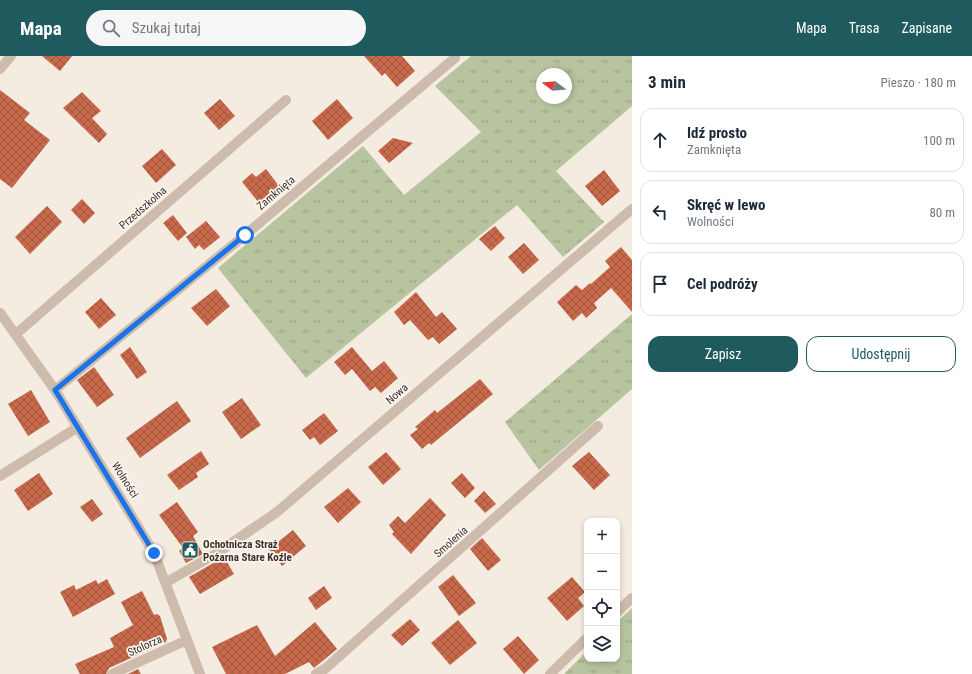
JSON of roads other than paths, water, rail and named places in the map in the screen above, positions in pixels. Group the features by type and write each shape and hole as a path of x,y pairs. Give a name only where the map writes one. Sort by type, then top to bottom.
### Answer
{"street":[{"path":"0,70 11,56"},
{"name":"Zamknięta","path":"55,390 245,235 455,58"},
{"name":"Przedszkolna","path":"16,334 286,100"},
{"name":"Nowa","path":"167,582 217,553 278,512 632,209"},
{"name":"Wolności","path":"0,313 55,390 139,525 167,582 200,674"},
{"name":"Smolenia","path":"316,674 326,668 380,622 598,426"},
{"path":"0,476 78,427"},
{"path":"620,609 632,598"},
{"name":"Stolorza","path":"112,674 187,640"},
{"path":"550,674 584,641"}],"place":[{"name":"Ochotnicza Straż Pożarna Stare Koźle","path":"190,550"}]}
